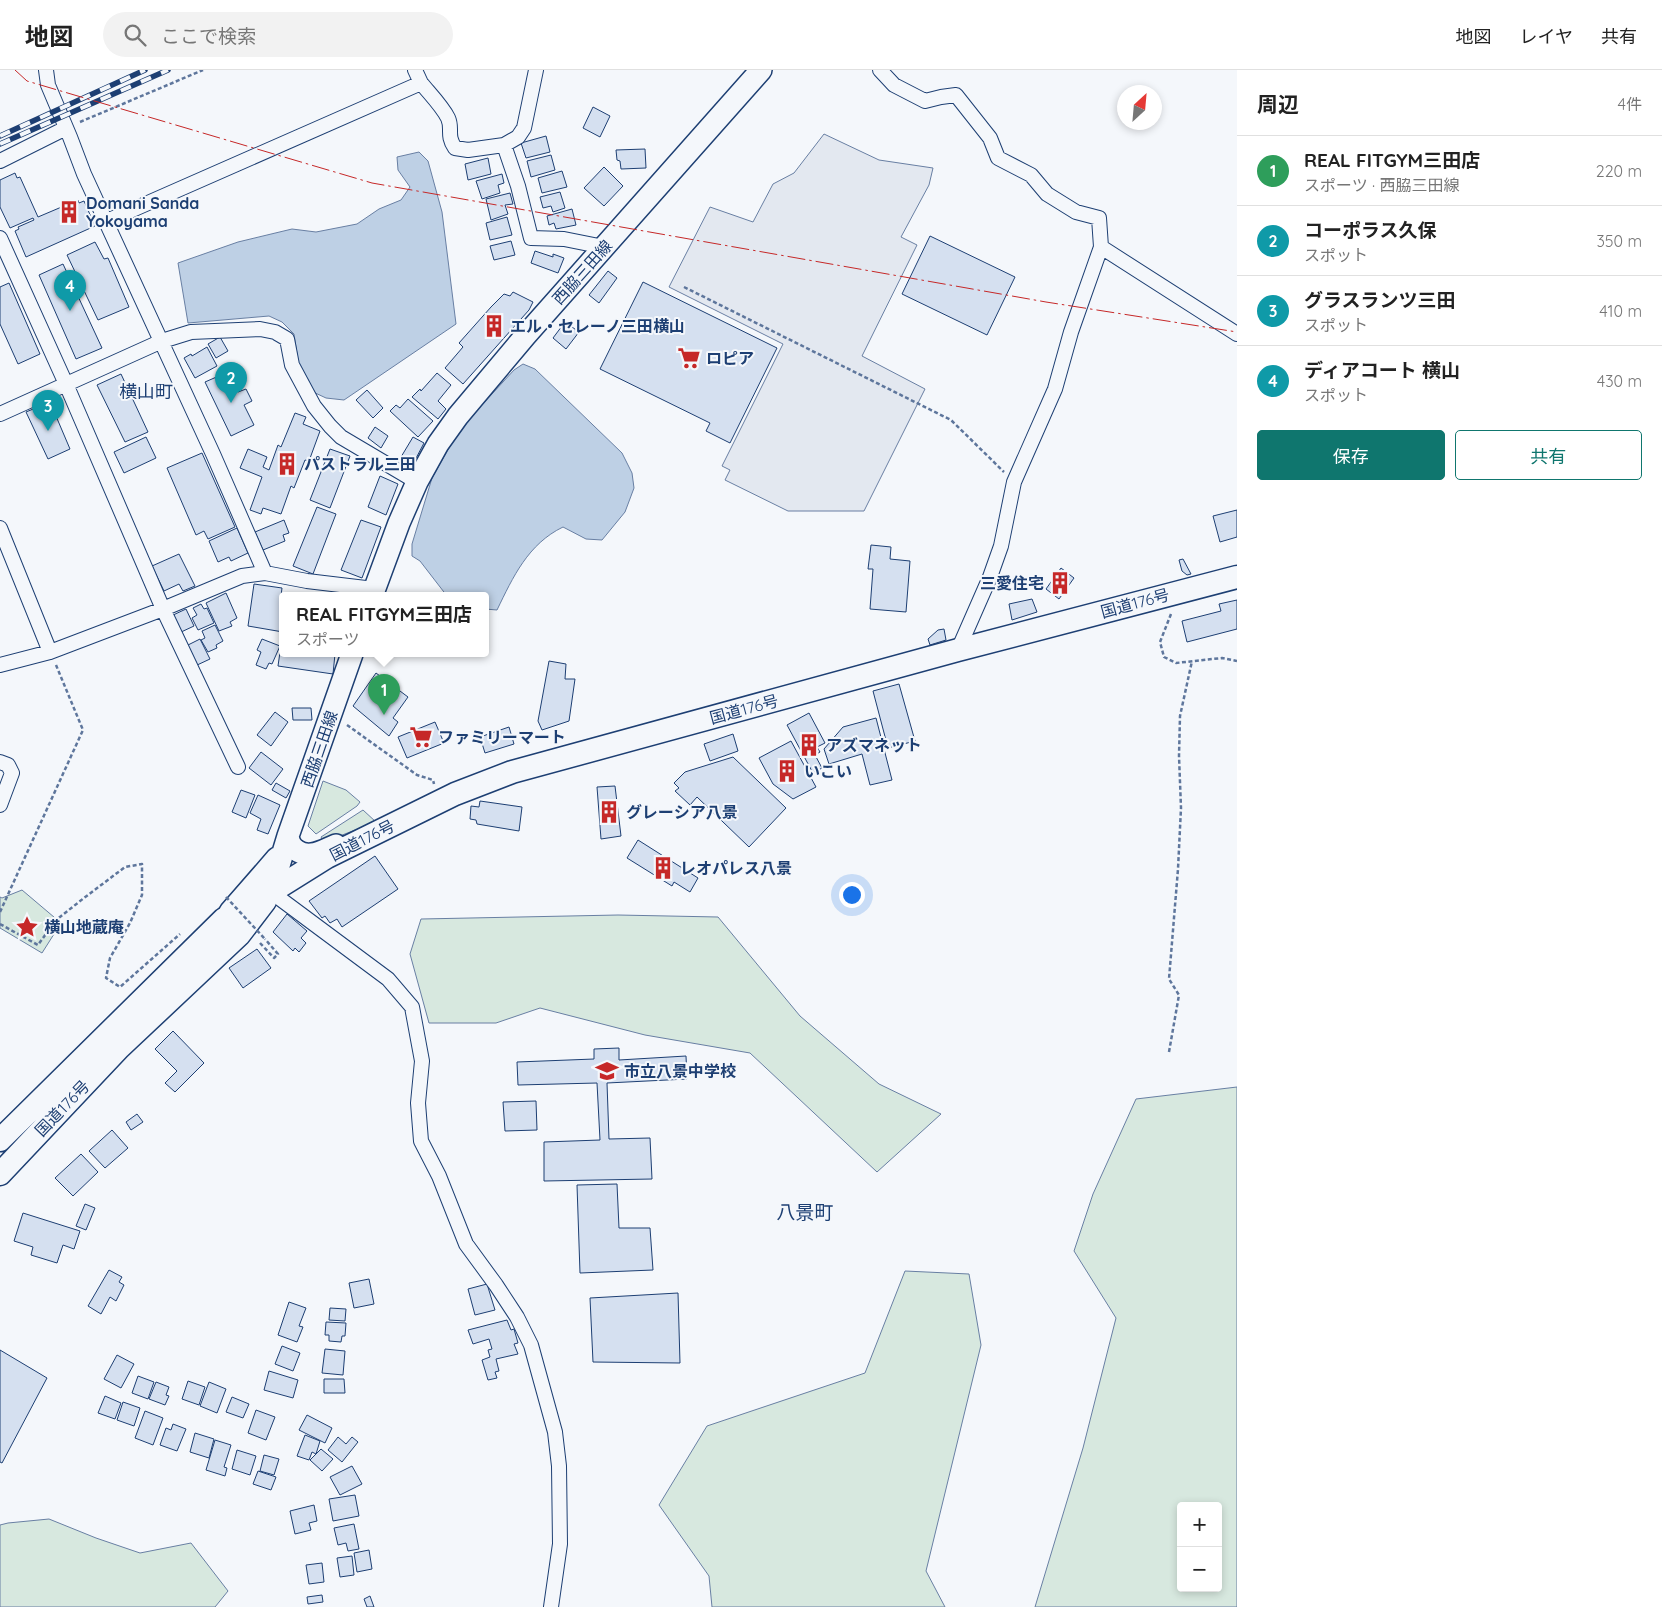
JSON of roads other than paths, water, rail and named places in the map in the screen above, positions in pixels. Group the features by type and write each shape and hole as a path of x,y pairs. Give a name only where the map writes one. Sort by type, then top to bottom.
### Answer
{"highway":[{"name":"国道176号","path":"0,1140 225,908 271,892 327,857 455,794 512,772 958,650 1237,577"},
{"name":"国道176号","path":"0,1174 119,1048 239,935 271,892"}],"main road":[{"name":"西脇三田線","path":"373,592 416,482 438,444 458,416 526,335 761,70"},
{"name":"西脇三田線","path":"271,892 351,657"},
{"path":"287,841 293,848 304,855 310,855 380,830"},
{"name":"西脇三田線","path":"225,908 259,879 287,841"}],"street":[{"path":"46,70 48,85 84,174 162,341 265,573"},
{"path":"415,70 421,83 449,119 449,135 455,148 468,150 504,144 518,138 524,128 536,70"},
{"path":"880,70 894,85 925,101 956,95 990,138 998,158 1031,175 1046,194 1076,212 1099,218 1101,247 1071,332 1055,389 1014,482 1002,546 958,650"},
{"path":"107,221 421,83"},
{"path":"0,160 66,128"},
{"path":"504,144 518,186 531,238 564,239 604,247"},
{"path":"0,238 66,384 163,609 238,768"},
{"path":"1101,247 1237,334"},
{"path":"0,414 162,341 191,332 260,329 275,332 286,339 292,365 314,406 341,437 416,482"},
{"path":"0,528 3,545 50,652"},
{"path":"0,665 50,652 163,609 242,576 265,573 368,592"},
{"path":"0,762 8,765 12,773 0,805"},
{"path":"271,892 388,978 412,1007 422,1061 418,1103 421,1141 439,1176 466,1244 496,1284 517,1317 531,1345 555,1432 559,1466 560,1544 550,1607"}],"water":[{"path":"419,152 428,161 442,212 456,324 344,400 326,398 311,391 299,367 294,334 282,322 269,316 188,323 178,263 238,242 292,229 316,232 357,224 379,209 401,200 410,187 398,170 397,157"},
{"path":"523,364 535,369 622,453 632,473 634,488 625,512 602,540 586,539 563,527 551,534 540,542 523,562 497,610 489,609 489,592 444,592 420,561 412,556 412,544 432,478 459,430 514,370"}],"railway":[{"path":"0,136 145,70"},
{"path":"0,144 168,70"}],"place":[{"name":"Domani Sanda Yokoyama","path":"69,212"},
{"name":"ディアコート 横山","path":"70,311"},
{"name":"エル・セレーノ三田横山","path":"494,326"},
{"name":"ロピア","path":"689,358"},
{"name":"コーポラス久保","path":"231,403"},
{"name":"グラスランツ三田","path":"48,431"},
{"name":"パストラル三田","path":"287,464"},
{"name":"三愛住宅","path":"1060,583"},
{"name":"REAL FITGYM三田店","path":"384,715"},
{"name":"ファミリーマート","path":"421,737"},
{"name":"アズマネット","path":"809,745"},
{"name":"いこい","path":"787,771"},
{"name":"グレーシア八景","path":"609,812"},
{"name":"レオパレス八景","path":"663,868"},
{"name":"横山地蔵庵","path":"27,927"},
{"name":"市立八景中学校","path":"607,1071"}],"district":[{"name":"横山町","path":"146,392"},
{"name":"八景町","path":"805,1212"}]}
